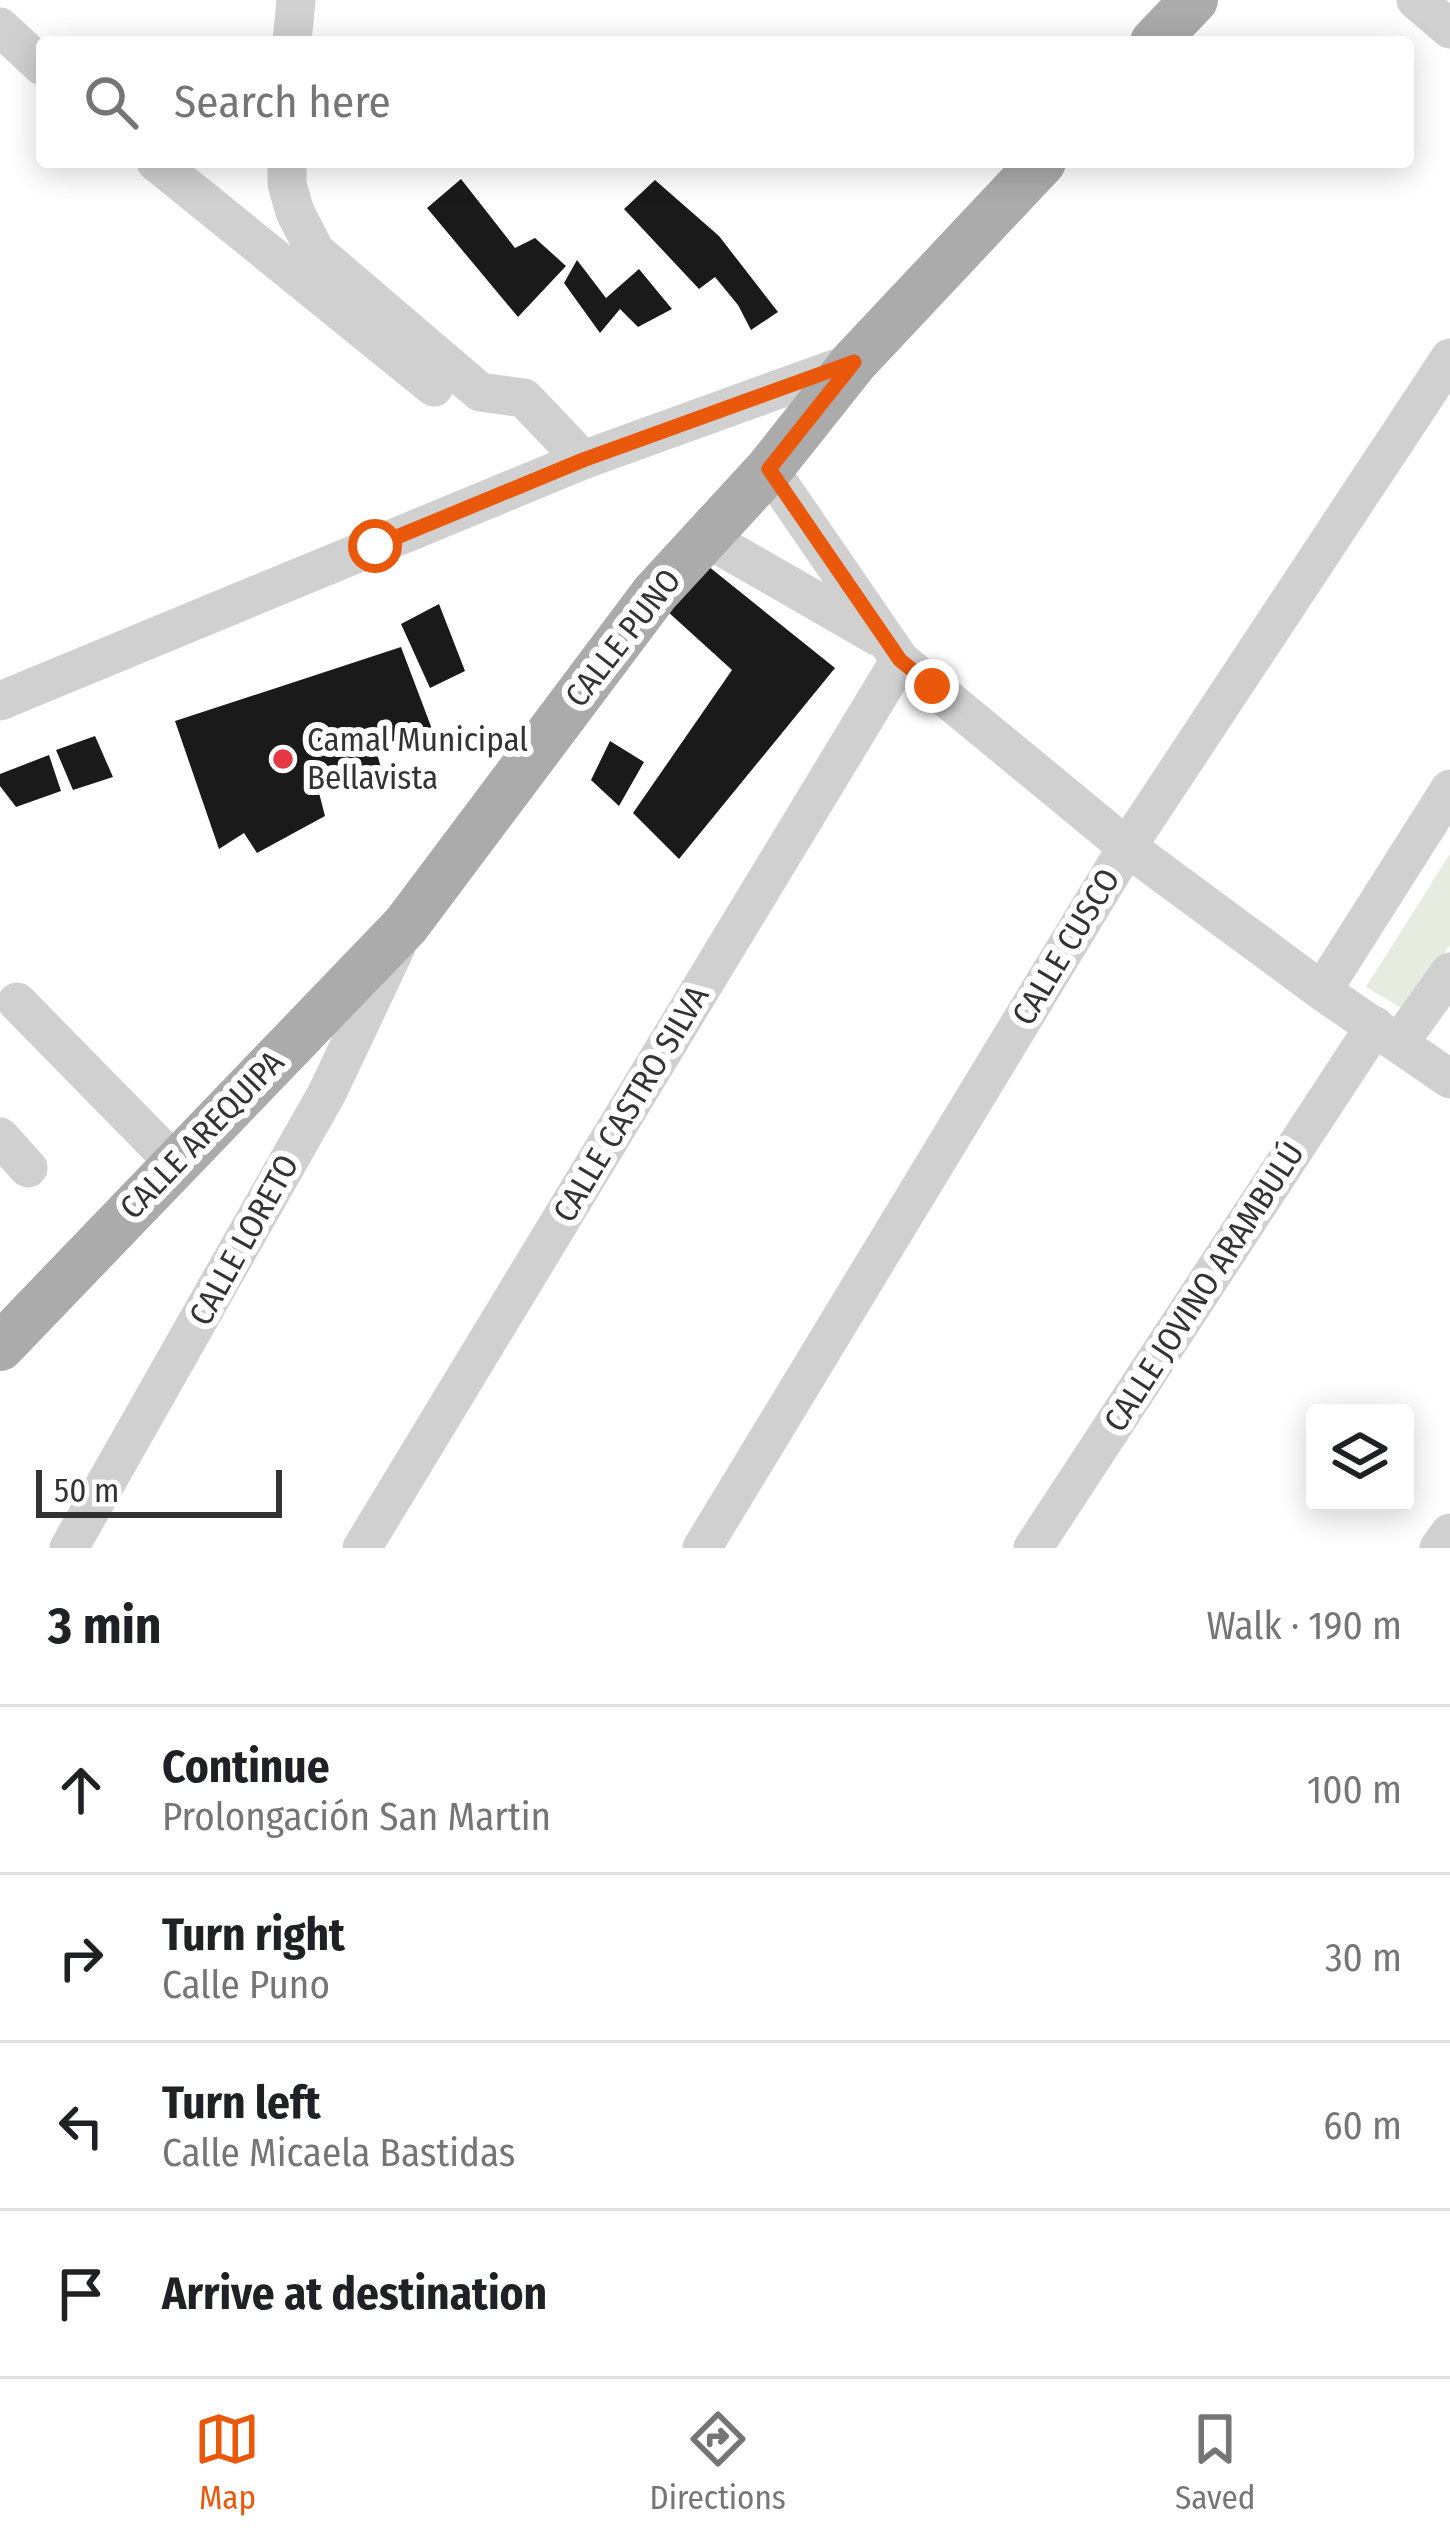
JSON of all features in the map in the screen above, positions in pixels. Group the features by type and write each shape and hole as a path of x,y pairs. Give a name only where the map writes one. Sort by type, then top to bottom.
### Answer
{"main road":[{"path":"1160,36 1194,0"},
{"name":"CALLE PUNO","path":"406,925 655,593 769,469 854,362 1036,168"},
{"name":"CALLE AREQUIPA","path":"0,1347 406,925"}],"street":[{"path":"293,36 296,0"},
{"path":"1416,0 1450,29"},
{"path":"0,27 36,60"},
{"path":"163,168 440,392 524,398 583,460"},
{"path":"287,168 295,212 314,250 480,392"},
{"name":"CALLE CUSCO","path":"702,1548 1127,847 1450,358"},
{"path":"0,701 583,460 854,362"},
{"path":"769,469 894,651"},
{"path":"705,537 894,651 1127,847 1450,1079"},
{"name":"CALLE CASTRO SILVA","path":"362,1548 894,651"},
{"path":"1322,991 1450,788"},
{"name":"CALLE LORETO","path":"69,1548 326,1094 406,925"},
{"name":"CALLE JOVINO ARAMBULÚ","path":"1033,1548 1387,1035 1450,972"},
{"path":"17,1002 175,1163"},
{"path":"0,1137 28,1168"},
{"path":"1439,1548 1450,1533"}],"shaded area":[{"path":"1450,854 1450,945 1405,1010 1366,987"}],"building":[{"path":"461,179 515,248 535,238 566,266 518,317 427,208"},
{"path":"655,180 719,236 778,312 751,330 715,277 699,289 624,209"},
{"path":"577,260 606,298 639,269 672,309 638,327 620,309 600,333 564,283"},
{"path":"703,562 835,668 679,859 633,813 732,670 656,601"},
{"path":"439,604 465,671 430,688 401,624"},
{"name":"Camal Municipal Bellavista","path":"401,647 432,729 375,747 382,771 317,785 325,816 257,853 244,833 219,849 175,721"},
{"path":"95,736 113,777 73,790 56,750"},
{"path":"610,741 644,762 619,806 591,780"},
{"path":"49,755 61,791 16,807 0,786 0,774"}],"place":[{"name":"Camal Municipal Bellavista","path":"283,759"}],"route":[{"path":"375,546 583,460 854,362 769,469 900,660 932,686"}]}
